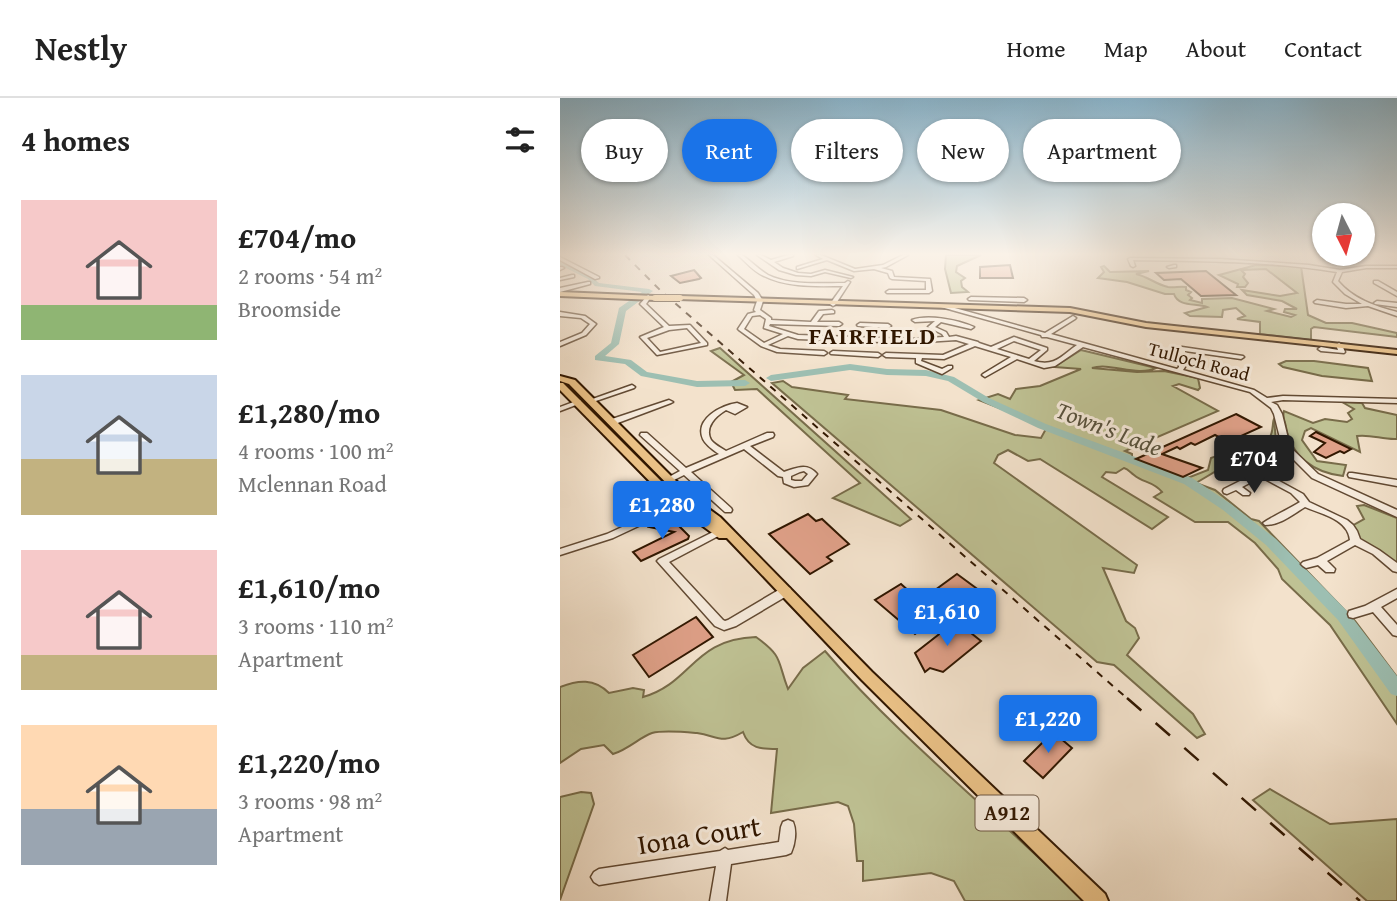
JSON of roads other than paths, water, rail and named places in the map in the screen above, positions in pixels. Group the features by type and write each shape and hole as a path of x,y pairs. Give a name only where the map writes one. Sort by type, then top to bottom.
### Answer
{"main road":[{"path":"566,292 626,297 1077,310 1146,325 1397,352"},
{"name":"A912","path":"560,378 572,382 671,478 682,502 716,520 867,676 1098,901"},
{"name":"A912","path":"560,385 682,502 742,549"}],"street":[{"path":"755,292 760,301 757,310 769,319 769,322"},
{"path":"833,303 841,292"},
{"path":"1348,292 1372,306 1397,314"},
{"path":"648,297 643,304 668,328 688,326 705,344 659,354 643,337 668,328"},
{"path":"1354,298 1397,305"},
{"path":"971,299 1024,300"},
{"path":"990,308 992,299"},
{"path":"1317,302 1346,306 1384,304"},
{"name":"Tulloch Road","path":"944,307 1080,346 1240,386 1268,400 1278,414 1286,447"},
{"path":"812,324 821,312 832,312"},
{"path":"760,313 750,315 741,329 763,345 783,351 824,353"},
{"path":"560,314 583,317 593,324 584,334 560,344"},
{"path":"1044,335 1073,318"},
{"path":"915,320 933,319 971,327"},
{"path":"939,321 931,327 944,333 948,339"},
{"path":"769,322 839,324"},
{"path":"769,322 766,327 769,330 786,335 909,341 948,339 975,343 1029,362 1052,366 1080,346"},
{"path":"860,325 886,326 877,339"},
{"path":"763,345 786,335"},
{"path":"847,354 855,338"},
{"path":"992,349 1014,339 1045,349 1029,362"},
{"path":"886,355 954,355 975,343"},
{"path":"1321,349 1342,352 1339,345"},
{"path":"1179,371 1182,367 1182,349 1241,357"},
{"path":"833,353 878,355"},
{"path":"920,356 918,362 942,372 950,367"},
{"path":"985,375 1016,357"},
{"path":"591,401 632,387"},
{"path":"1268,400 1283,398 1397,401"},
{"path":"560,409 579,402"},
{"path":"612,422 669,402"},
{"path":"725,455 707,440 706,435 714,415 727,408"},
{"path":"644,435 728,510"},
{"path":"671,478 770,436"},
{"path":"639,448 653,443"},
{"path":"744,446 780,474 787,475"},
{"path":"1355,541 1355,534 1347,524 1259,475 1252,463 1254,456 1268,449 1286,447 1315,476 1397,513"},
{"path":"1227,491 1259,475"},
{"path":"1352,475 1397,483"},
{"path":"1237,487 1246,494"},
{"path":"560,552 610,536 682,502"},
{"path":"1276,523 1305,503"},
{"path":"719,532 662,561 719,623 724,626 732,623 786,591"},
{"path":"1306,564 1320,561 1355,541"},
{"path":"1355,541 1377,552 1397,568"},
{"path":"1320,561 1330,569"},
{"path":"1353,614 1397,593"},
{"path":"1374,606 1397,632"},
{"name":"Iona Court","path":"599,877 786,848 788,827"},
{"path":"718,901 725,856"}],"waterway":[{"name":"Town's Lade","path":"647,292 622,310 615,344 598,358 628,362 644,374 697,384 745,383"},
{"name":"Town's Lade","path":"771,378 850,367 926,373 951,379 986,400 1042,426 1188,481 1227,507 1271,542 1343,616 1397,689"}],"railway":[{"path":"663,292 1129,700"},
{"path":"1127,698 1360,901"}],"district":[{"name":"FAIRFIELD","path":"873,336"}]}
